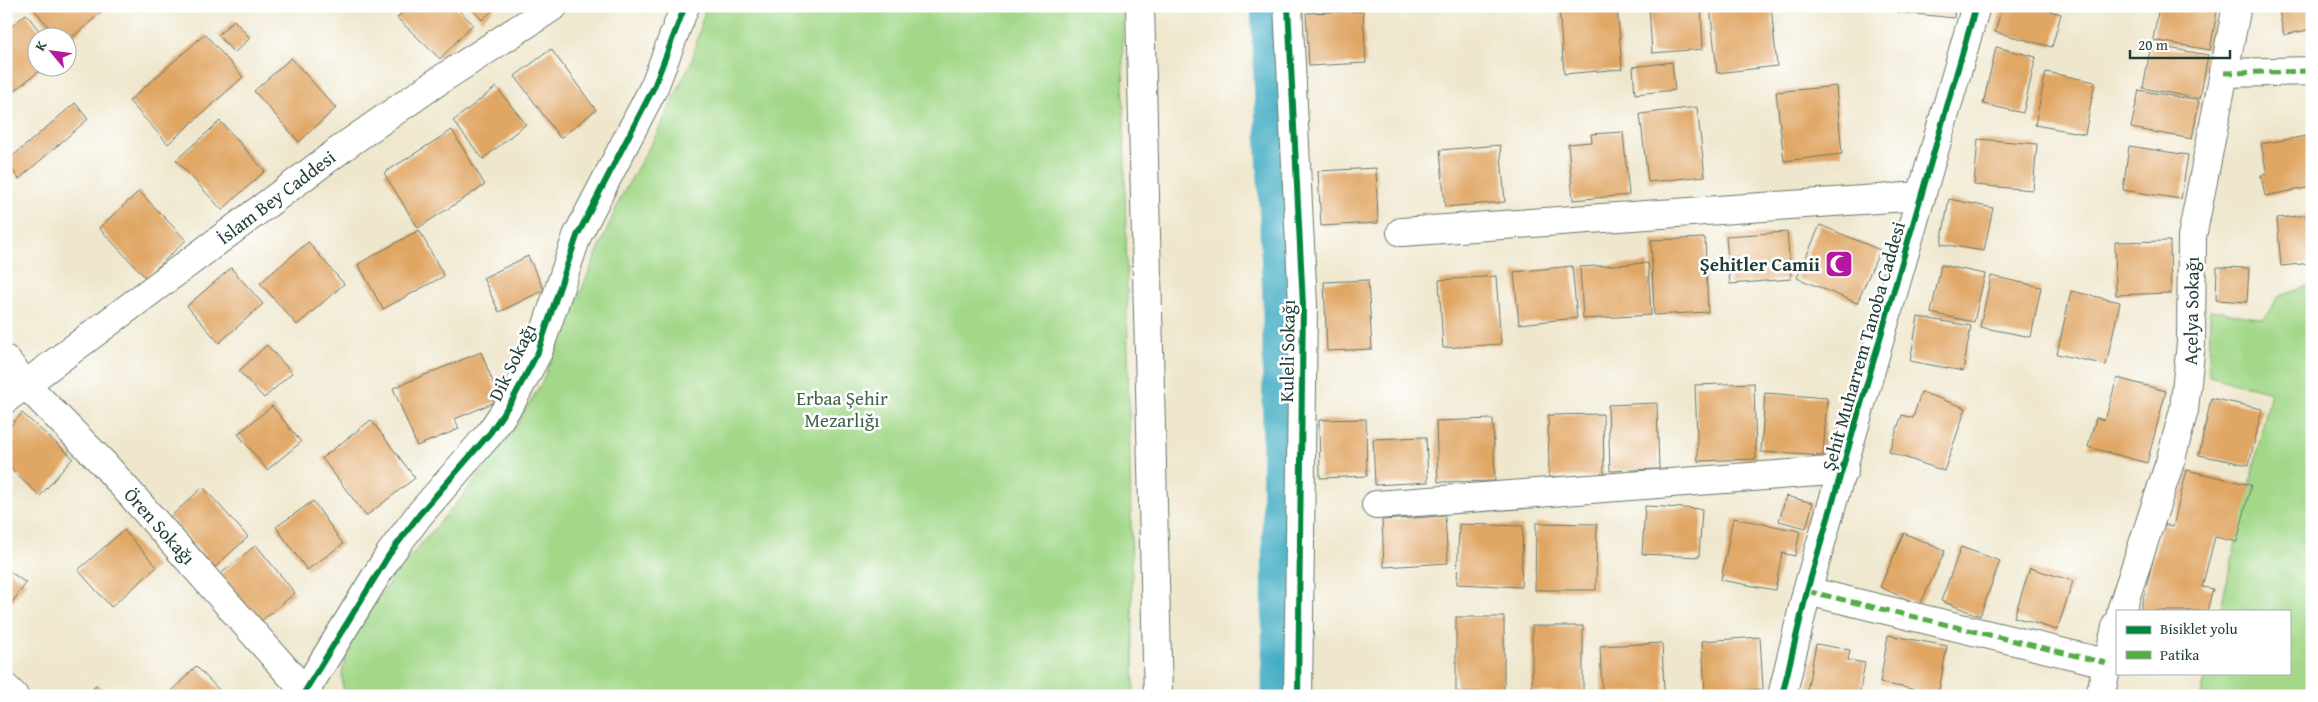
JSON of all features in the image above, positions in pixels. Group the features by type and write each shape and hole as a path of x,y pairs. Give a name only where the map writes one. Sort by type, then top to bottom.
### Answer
{"street":[{"name":"İslam Bey Caddesi","path":"16,392 349,143 436,82 554,6"},
{"name":"Dik Sokağı","path":"306,694 359,601 389,555 419,515 490,434 513,399 538,352 577,236 654,87 685,6"},
{"path":"1140,6 1158,696"},
{"name":"Kuleli Sokağı","path":"1288,6 1303,306 1298,696"},
{"name":"Şehit Muharrem Tanoba Caddesi","path":"1782,696 1807,591 1844,470 1976,6"},
{"name":"Açelya Sokağı","path":"2121,610 2170,462 2184,410 2191,343 2192,237 2237,6"},
{"path":"2224,73 2312,70"},
{"path":"1401,232 1921,196"},
{"name":"Ören Sokağı","path":"6,360 16,392 104,464 306,694"},
{"path":"1376,505 1844,470"},
{"path":"1807,591 2106,664"},
{"path":"2100,696 2116,627"},
{"path":"6,688 14,696"}],"green space":[{"name":"Erbaa Şehir Mezarlığı","path":"706,6 1122,6 1134,696 343,696 342,673 348,648 366,616 396,573 459,500 508,438 541,384 621,197 657,133 692,60"},
{"path":"2312,284 2312,696 2201,696 2206,674 2290,674 2290,610 2220,610 2271,392 2209,376 2210,310 2264,319 2278,297"}],"building":[{"path":"31,6 103,6 105,9 78,32 78,28 50,28"},
{"path":"409,6 454,6 473,24 440,59 397,18"},
{"path":"469,6 497,6 482,20"},
{"path":"1559,6 1617,6 1622,69 1564,74"},
{"path":"1649,6 1701,6 1703,49 1652,53"},
{"path":"1710,6 1771,6 1777,66 1717,73"},
{"path":"1898,6 1955,6 1954,18 1897,12"},
{"path":"2002,6 2032,6 2061,14 2052,47 1995,32"},
{"path":"2159,6 2218,6 2210,50 2153,40"},
{"path":"2278,6 2312,6 2312,29 2284,35"},
{"path":"1363,11 1366,63 1309,66 1306,13"},
{"path":"26,14 37,28 28,28 28,78 30,78 9,95 6,91 6,23 10,28"},
{"path":"234,20 250,38 234,53 218,35"},
{"path":"205,34 243,77 168,144 129,101"},
{"path":"2151,45 2208,55 2200,99 2143,88"},
{"path":"1996,47 2036,57 2023,113 1983,104"},
{"path":"551,49 596,110 560,138 515,76"},
{"path":"291,58 336,108 299,142 254,91"},
{"path":"1672,62 1675,90 1635,94 1633,67"},
{"path":"2046,72 2095,82 2085,134 2035,125"},
{"path":"1836,86 1842,154 1784,161 1776,92"},
{"path":"496,87 526,124 483,159 453,121"},
{"path":"2139,90 2199,101 2192,139 2131,128"},
{"path":"75,103 88,119 19,179 6,162"},
{"path":"1697,107 1705,176 1648,182 1640,114"},
{"path":"220,121 265,171 222,210 176,160"},
{"path":"452,130 485,185 418,228 384,173"},
{"path":"1623,132 1629,195 1573,200 1568,144 1592,142 1591,134"},
{"path":"2312,135 2312,187 2265,196 2261,175 2267,174 2261,144"},
{"path":"1978,139 2037,144 2033,190 1974,185"},
{"path":"1500,145 1505,202 1445,207 1440,150"},
{"path":"2129,146 2188,155 2181,199 2123,190"},
{"path":"1376,168 1378,223 1321,226 1318,171"},
{"path":"139,191 186,240 146,278 99,228"},
{"path":"1949,199 1993,208 1984,251 1941,244"},
{"path":"2312,215 2312,263 2281,266 2277,218"},
{"name":"Şehitler Camii","path":"1820,225 1880,250 1857,303 1797,278"},
{"path":"419,230 444,276 383,309 358,264"},
{"path":"1787,232 1791,279 1730,284 1726,236"},
{"path":"1705,238 1708,312 1654,315 1651,240"},
{"path":"2170,241 2171,293 2116,295 2115,242"},
{"path":"308,242 344,284 297,325 260,283"},
{"path":"528,256 544,290 499,312 483,278"},
{"path":"1648,263 1651,315 1583,319 1580,267"},
{"path":"1941,265 1985,274 1974,322 1931,313"},
{"path":"1572,266 1577,318 1519,324 1514,272"},
{"path":"2217,267 2249,268 2247,302 2216,300"},
{"path":"231,268 263,304 219,343 187,306"},
{"path":"1496,276 1501,344 1443,348 1439,280"},
{"path":"1991,276 2041,287 2031,337 1980,327"},
{"path":"1368,280 1372,349 1327,351 1324,282"},
{"path":"2071,291 2120,302 2106,365 2057,354"},
{"path":"1918,317 1971,326 1963,371 1910,361"},
{"path":"267,345 292,373 264,398 239,371"},
{"path":"481,352 500,400 455,419 459,429 417,446 393,388"},
{"path":"2117,378 2166,391 2147,463 2088,447 2096,418 2105,420"},
{"path":"1754,383 1756,459 1698,461 1695,385"},
{"path":"1921,392 1966,408 1944,471 1889,452 1902,415 1913,418"},
{"path":"1765,393 1827,398 1823,456 1761,452"},
{"path":"2211,398 2262,409 2249,465 2199,455"},
{"path":"1657,403 1659,469 1610,471 1608,405"},
{"path":"272,406 301,442 267,470 238,434"},
{"path":"22,413 73,458 40,496 6,465 6,431"},
{"path":"1603,414 1604,476 1549,477 1548,415"},
{"path":"1366,419 1367,476 1320,478 1319,420"},
{"path":"1493,419 1495,481 1438,482 1436,421"},
{"path":"371,420 415,478 366,516 322,458"},
{"path":"1426,437 1428,482 1375,485 1373,439"},
{"path":"2187,470 2251,485 2237,542 2215,537 2202,587 2213,589 2207,610 2140,610 2162,524 2173,526"},
{"path":"203,487 248,537 215,567 170,517"},
{"path":"1786,496 1813,503 1806,528 1779,521"},
{"path":"313,501 343,544 307,570 276,527"},
{"path":"1645,506 1702,509 1699,557 1642,554"},
{"path":"1445,516 1448,563 1384,567 1382,520"},
{"path":"1733,518 1800,531 1795,556 1782,553 1775,590 1721,580"},
{"path":"1536,523 1597,524 1596,590 1535,590"},
{"path":"1459,524 1523,526 1521,587 1457,584"},
{"path":"124,530 157,567 111,607 78,570"},
{"path":"1904,533 1945,551 1920,605 1880,587"},
{"path":"256,545 295,593 259,623 219,575"},
{"path":"1961,547 2000,561 1980,616 1941,601"},
{"path":"2030,568 2073,581 2057,630 2014,617"},
{"path":"6,569 26,583 6,611"},
{"path":"1456,617 1504,617 1504,692 1456,692"},
{"path":"1532,626 1583,626 1583,692 1532,692"},
{"path":"1888,635 1947,646 1938,696 1917,696 1918,690 1880,683"},
{"path":"1760,637 1763,689 1705,693 1702,641"},
{"path":"1662,643 1664,691 1602,693 1600,646"},
{"path":"1816,644 1850,650 1848,660 1865,663 1859,696 1806,696"},
{"path":"196,666 225,696 167,696"},
{"path":"96,685 110,696 88,696"}],"waterway":[{"path":"1268,6 1280,302 1279,696"}],"marked path":[{"path":"2224,73 2312,71"},
{"path":"1807,591 2106,663"}],"cycle path":[{"path":"302,696 389,555 419,515 490,433 513,399 538,352 577,236 654,87 685,6"},
{"path":"1288,6 1303,305 1298,696"},
{"path":"1782,696 1807,591 1976,6"}],"place":[{"name":"Şehitler Camii","path":"1839,264"}]}
